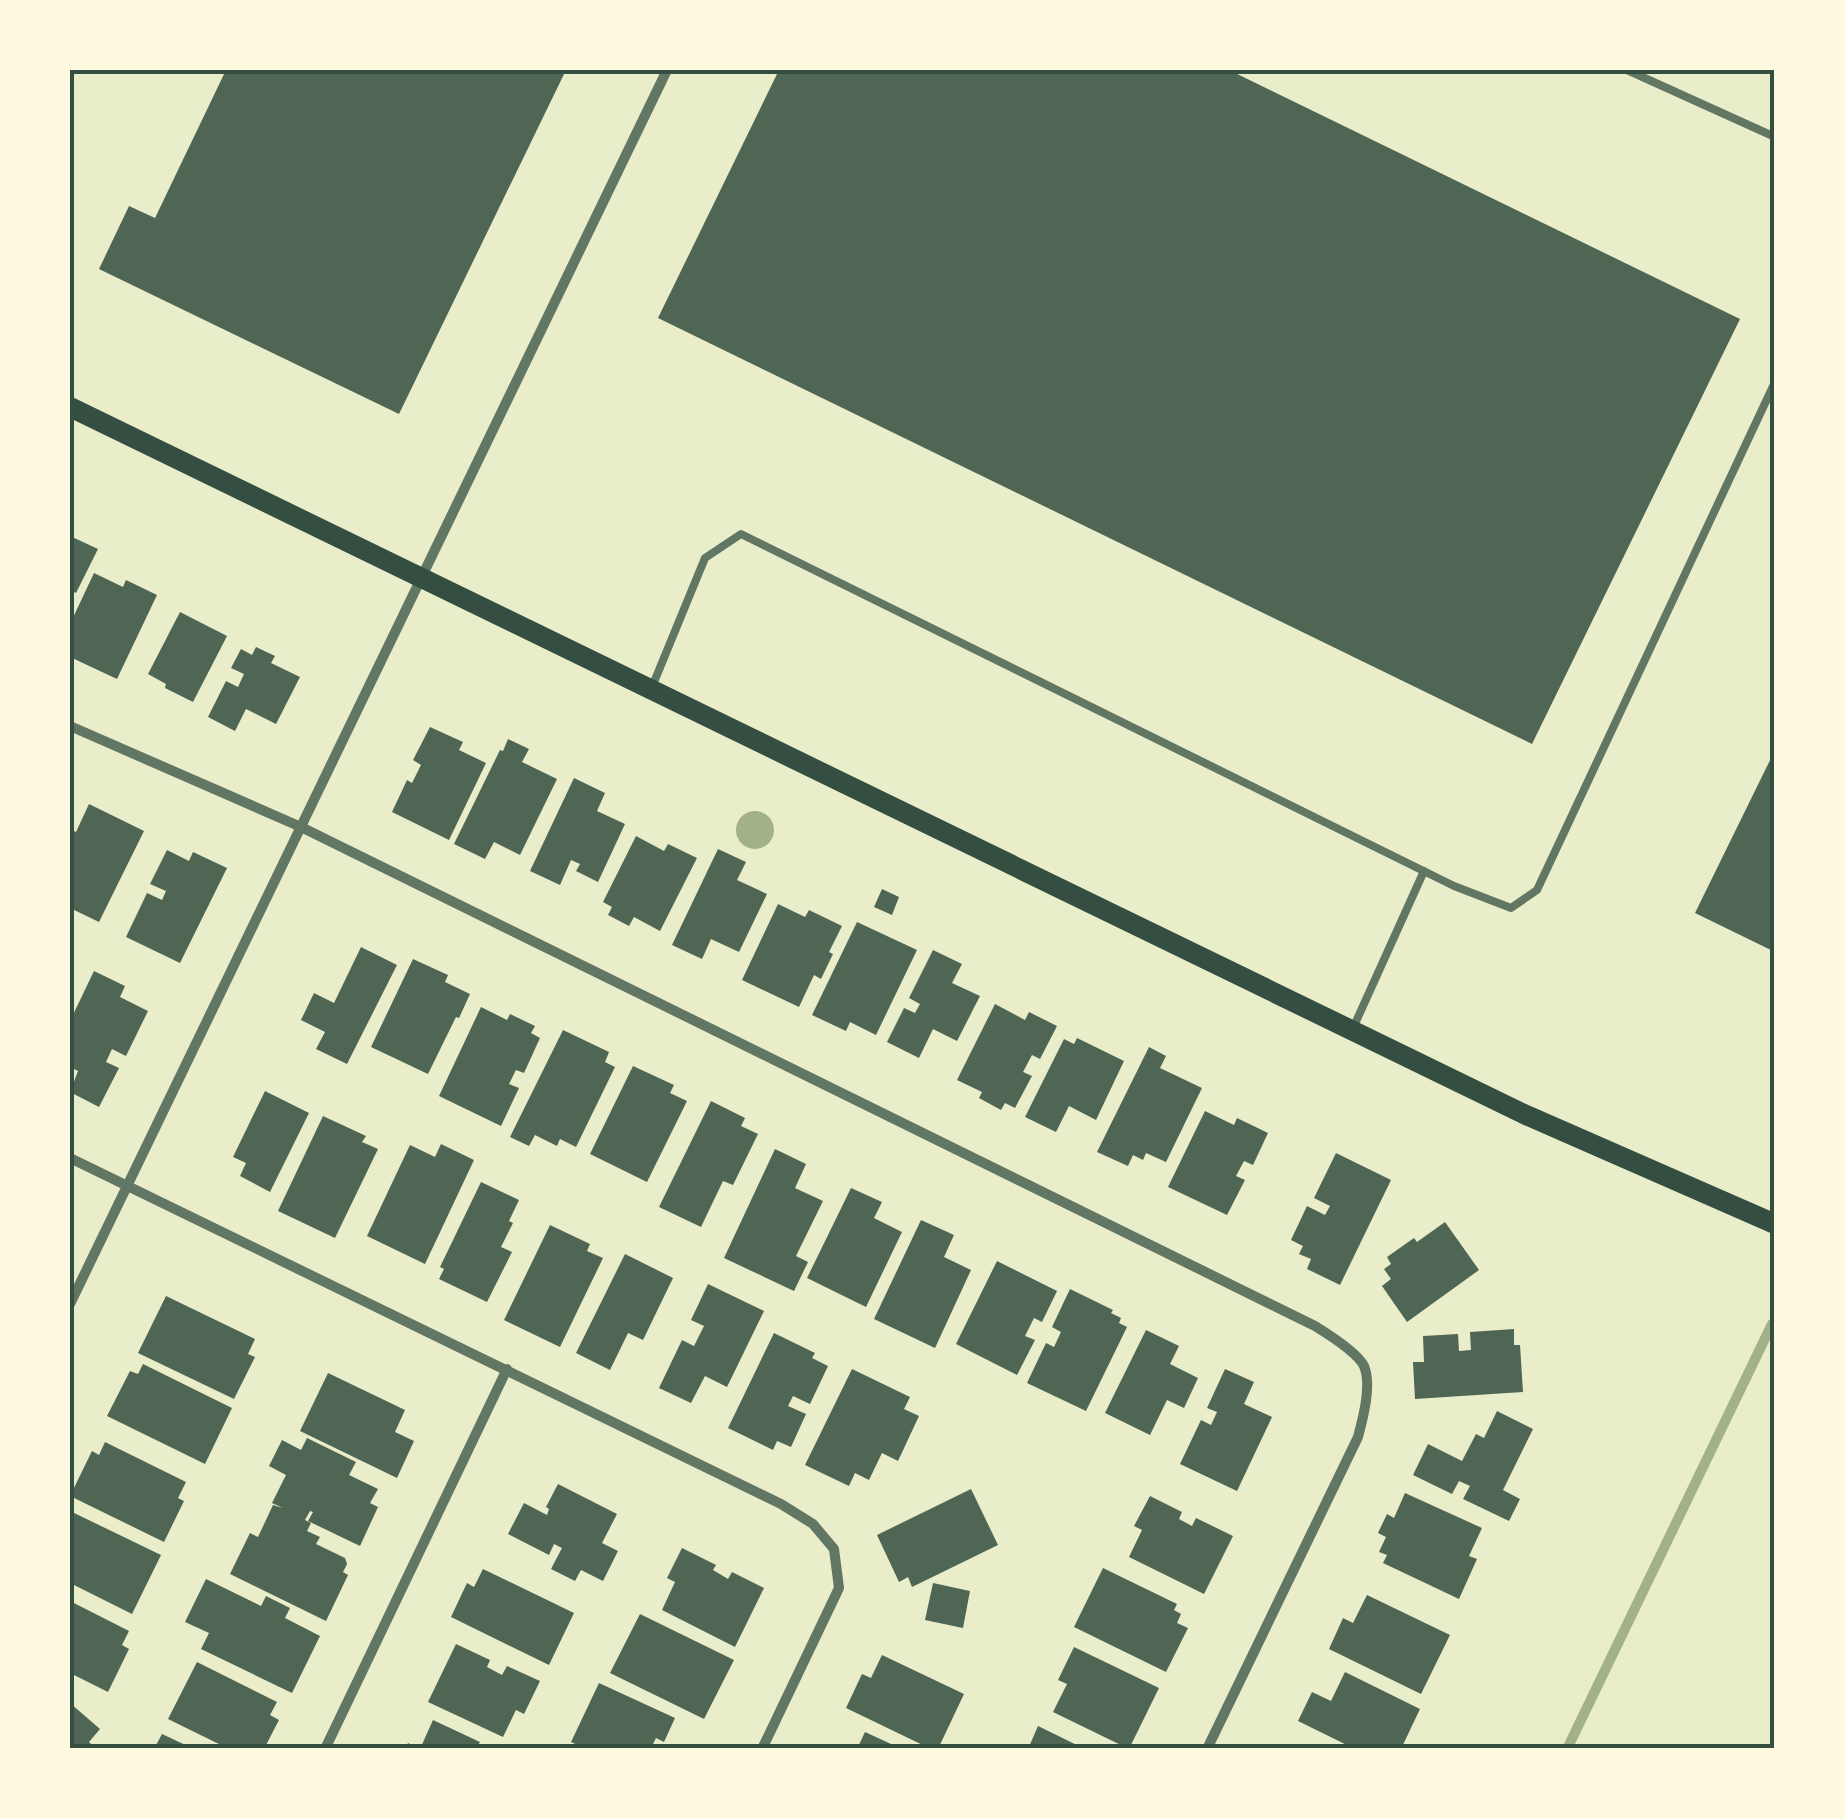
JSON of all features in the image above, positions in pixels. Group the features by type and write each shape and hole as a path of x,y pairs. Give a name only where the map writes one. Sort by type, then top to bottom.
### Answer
{"main road":[{"path":"70,407 1526,1115 1775,1224"}],"street":[{"path":"70,1304 667,70"},
{"path":"70,726 301,827 1340,1341 1364,1366 1368,1400 1358,1437 1207,1749"},
{"path":"70,1158 781,1504 812,1524 834,1549 839,1588 762,1749"},
{"path":"324,1749 506,1370"}],"lane":[{"path":"1627,70 1775,137"},
{"path":"651,689 705,558 742,534 1454,886 1512,908 1538,890 1775,382"},
{"path":"1352,1030 1424,871"}],"shaded area":[{"path":"755,811 769,816 774,830 769,844 755,849 741,844 736,830 741,816"}],"building":[{"path":"226,70 566,70 399,414 99,269 129,206 155,218"},
{"path":"779,70 1229,70 1740,319 1532,744 658,318"},
{"path":"70,536 98,549 76,593 70,590"},
{"path":"94,573 123,587 126,580 157,595 117,679 70,657 70,624"},
{"path":"180,612 227,636 193,702 148,674"},
{"path":"256,647 275,656 271,663 300,677 276,724 246,709 235,731 208,717 226,681 238,687 244,674 231,668 241,649 252,655"},
{"path":"430,727 463,742 459,750 486,763 449,840 392,812 407,780 412,783 421,765 413,760"},
{"path":"508,739 529,749 522,762 557,779 520,855 494,842 485,859 454,844"},
{"path":"1775,750 1775,952 1695,913"},
{"path":"574,778 605,793 597,811 625,824 598,882 576,871 580,864 571,860 560,885 530,871"},
{"path":"89,804 144,831 99,922 70,908 70,829 76,832"},
{"path":"636,836 664,851 668,844 697,858 660,931 634,917 629,926 608,915 612,907 603,902"},
{"path":"718,849 746,862 737,880 767,894 739,952 711,939 702,959 672,945"},
{"path":"167,850 189,861 193,852 227,868 180,963 126,937 147,893 162,900 166,891 150,884"},
{"path":"882,889 899,897 892,915 874,907"},
{"path":"778,904 805,917 809,910 842,926 821,979 814,975 799,1007 742,980"},
{"path":"857,922 917,950 876,1035 850,1022 846,1031 812,1015"},
{"path":"361,947 397,965 347,1064 316,1049 325,1032 301,1020 314,993 334,1003"},
{"path":"933,950 962,964 952,983 980,996 957,1041 933,1029 919,1058 887,1042 904,1008 915,1013 920,1004 909,998"},
{"path":"413,959 448,975 445,982 470,994 428,1074 371,1047"},
{"path":"94,971 125,986 120,997 148,1011 126,1056 112,1049 106,1062 119,1068 99,1107 70,1092 78,1071 70,1067 70,1021"},
{"path":"995,1004 1025,1020 1029,1012 1057,1026 1040,1059 1032,1055 1023,1072 1032,1076 1015,1108 1005,1103 1001,1110 979,1098 982,1092 957,1080"},
{"path":"481,1007 507,1020 510,1014 535,1026 531,1033 540,1038 524,1073 516,1070 509,1084 519,1088 501,1126 439,1096"},
{"path":"563,1030 609,1052 605,1062 615,1067 576,1147 560,1139 557,1146 535,1135 529,1146 510,1137"},
{"path":"1077,1038 1124,1061 1096,1120 1069,1106 1056,1132 1025,1117 1064,1039 1074,1044"},
{"path":"1149,1047 1166,1056 1160,1068 1202,1088 1166,1162 1146,1153 1143,1160 1133,1155 1128,1166 1097,1152"},
{"path":"633,1066 674,1085 670,1093 687,1101 647,1182 590,1154"},
{"path":"265,1091 309,1113 270,1192 240,1176 246,1163 233,1157"},
{"path":"711,1101 745,1118 741,1126 758,1134 733,1185 723,1181 701,1227 659,1207"},
{"path":"1205,1111 1234,1125 1237,1118 1268,1133 1253,1165 1244,1161 1236,1176 1245,1180 1227,1215 1168,1187"},
{"path":"323,1116 366,1136 362,1142 378,1149 335,1238 278,1211"},
{"path":"441,1144 474,1160 425,1264 367,1236 410,1145 435,1157"},
{"path":"775,1149 806,1164 795,1188 823,1201 796,1256 808,1262 794,1291 724,1258"},
{"path":"1336,1153 1391,1180 1340,1285 1307,1269 1311,1259 1299,1254 1303,1246 1291,1240 1307,1206 1325,1215 1330,1206 1314,1198"},
{"path":"481,1182 519,1200 501,1247 512,1252 487,1302 439,1279 444,1269 440,1267"},
{"path":"851,1188 882,1202 874,1218 902,1232 866,1307 807,1278"},
{"path":"921,1220 954,1235 944,1257 971,1270 935,1348 874,1319"},
{"path":"1445,1222 1479,1270 1407,1322 1382,1286 1391,1279 1384,1269 1391,1264 1387,1257"},
{"path":"550,1225 590,1244 587,1251 603,1258 560,1347 504,1320"},
{"path":"625,1254 673,1278 643,1340 628,1333 610,1370 576,1353"},
{"path":"997,1261 1057,1291 1042,1322 1034,1318 1025,1336 1035,1340 1017,1375 956,1344"},
{"path":"708,1284 764,1311 727,1387 705,1376 691,1403 659,1388 682,1340 694,1346 704,1326 691,1320"},
{"path":"1070,1289 1113,1310 1111,1313 1121,1318 1119,1323 1127,1327 1086,1411 1027,1383 1046,1343 1054,1347 1061,1332 1052,1327"},
{"path":"166,1296 255,1339 248,1354 255,1357 234,1399 138,1353"},
{"path":"1514,1329 1514,1345 1520,1345 1523,1392 1415,1399 1413,1362 1424,1362 1423,1336 1458,1334 1459,1351 1471,1350 1470,1332"},
{"path":"1146,1330 1179,1346 1170,1364 1198,1378 1184,1408 1167,1400 1150,1435 1105,1413"},
{"path":"774,1333 815,1353 812,1358 828,1366 810,1404 793,1396 788,1406 806,1414 791,1447 777,1441 773,1450 728,1428"},
{"path":"143,1364 232,1408 205,1464 107,1416 130,1371 138,1374"},
{"path":"852,1369 910,1397 904,1409 919,1416 898,1461 882,1453 869,1480 855,1473 849,1486 805,1465"},
{"path":"1225,1369 1254,1382 1244,1404 1272,1417 1237,1491 1180,1464 1201,1420 1211,1425 1217,1412 1207,1408"},
{"path":"328,1373 405,1410 395,1432 414,1441 397,1478 300,1431"},
{"path":"1497,1411 1533,1429 1503,1490 1520,1499 1509,1521 1463,1499 1470,1486 1459,1481 1452,1494 1413,1475 1428,1444 1462,1461 1476,1434 1484,1438"},
{"path":"307,1438 356,1462 349,1475 378,1489 370,1503 378,1507 360,1546 308,1521 313,1512 305,1520 311,1523 307,1531 320,1537 316,1544 345,1558 347,1564 343,1572 348,1575 326,1621 230,1574 250,1533 258,1537 273,1505 283,1508 272,1503 286,1475 269,1466 282,1440 301,1450"},
{"path":"105,1442 186,1482 178,1498 184,1501 164,1542 70,1496 92,1451 99,1455"},
{"path":"558,1484 617,1514 602,1543 618,1551 603,1581 581,1570 575,1581 551,1569 562,1548 554,1544 549,1555 508,1534 524,1503 547,1515 546,1507"},
{"path":"971,1489 998,1545 912,1587 908,1577 899,1582 877,1535"},
{"path":"1405,1493 1482,1528 1469,1556 1477,1559 1459,1599 1383,1563 1387,1555 1379,1552 1386,1537 1378,1533 1387,1514 1394,1518"},
{"path":"1150,1496 1182,1512 1179,1519 1192,1526 1196,1518 1233,1536 1204,1594 1129,1557 1142,1530 1134,1526"},
{"path":"70,1511 161,1555 132,1614 70,1583"},
{"path":"682,1548 716,1565 713,1570 728,1579 732,1572 764,1588 735,1647 662,1610 675,1582 667,1578"},
{"path":"1103,1568 1177,1604 1174,1610 1181,1614 1177,1623 1188,1628 1166,1672 1074,1627"},
{"path":"483,1569 574,1613 549,1665 451,1617 467,1583 474,1587"},
{"path":"206,1579 261,1606 266,1596 290,1608 285,1618 320,1636 292,1693 201,1649 209,1633 185,1622"},
{"path":"933,1583 970,1591 963,1628 925,1620"},
{"path":"1367,1595 1450,1635 1421,1694 1329,1649 1343,1618 1353,1623"},
{"path":"70,1601 129,1631 122,1645 129,1649 108,1692 70,1673"},
{"path":"640,1614 734,1660 704,1719 610,1673"},
{"path":"456,1644 490,1660 487,1667 502,1675 507,1666 540,1681 524,1714 516,1710 503,1737 428,1702"},
{"path":"1074,1647 1159,1688 1129,1749 1053,1712 1067,1684 1058,1680"},
{"path":"882,1655 964,1694 938,1749 846,1708 862,1674 871,1678"},
{"path":"197,1662 277,1702 270,1715 279,1720 264,1749 229,1749 168,1719"},
{"path":"1345,1672 1420,1709 1401,1749 1355,1749 1298,1721 1312,1692 1331,1701"},
{"path":"599,1683 675,1718 664,1742 656,1738 653,1744 663,1749 586,1749 571,1742"},
{"path":"70,1703 100,1729 89,1742 93,1749 70,1749"},
{"path":"433,1720 480,1742 476,1749 420,1749"},
{"path":"1038,1726 1085,1749 1028,1749"},
{"path":"865,1732 902,1749 857,1749"},
{"path":"162,1734 194,1749 154,1749"}],"waterway":[{"path":"1567,1749 1772,1324"}]}
